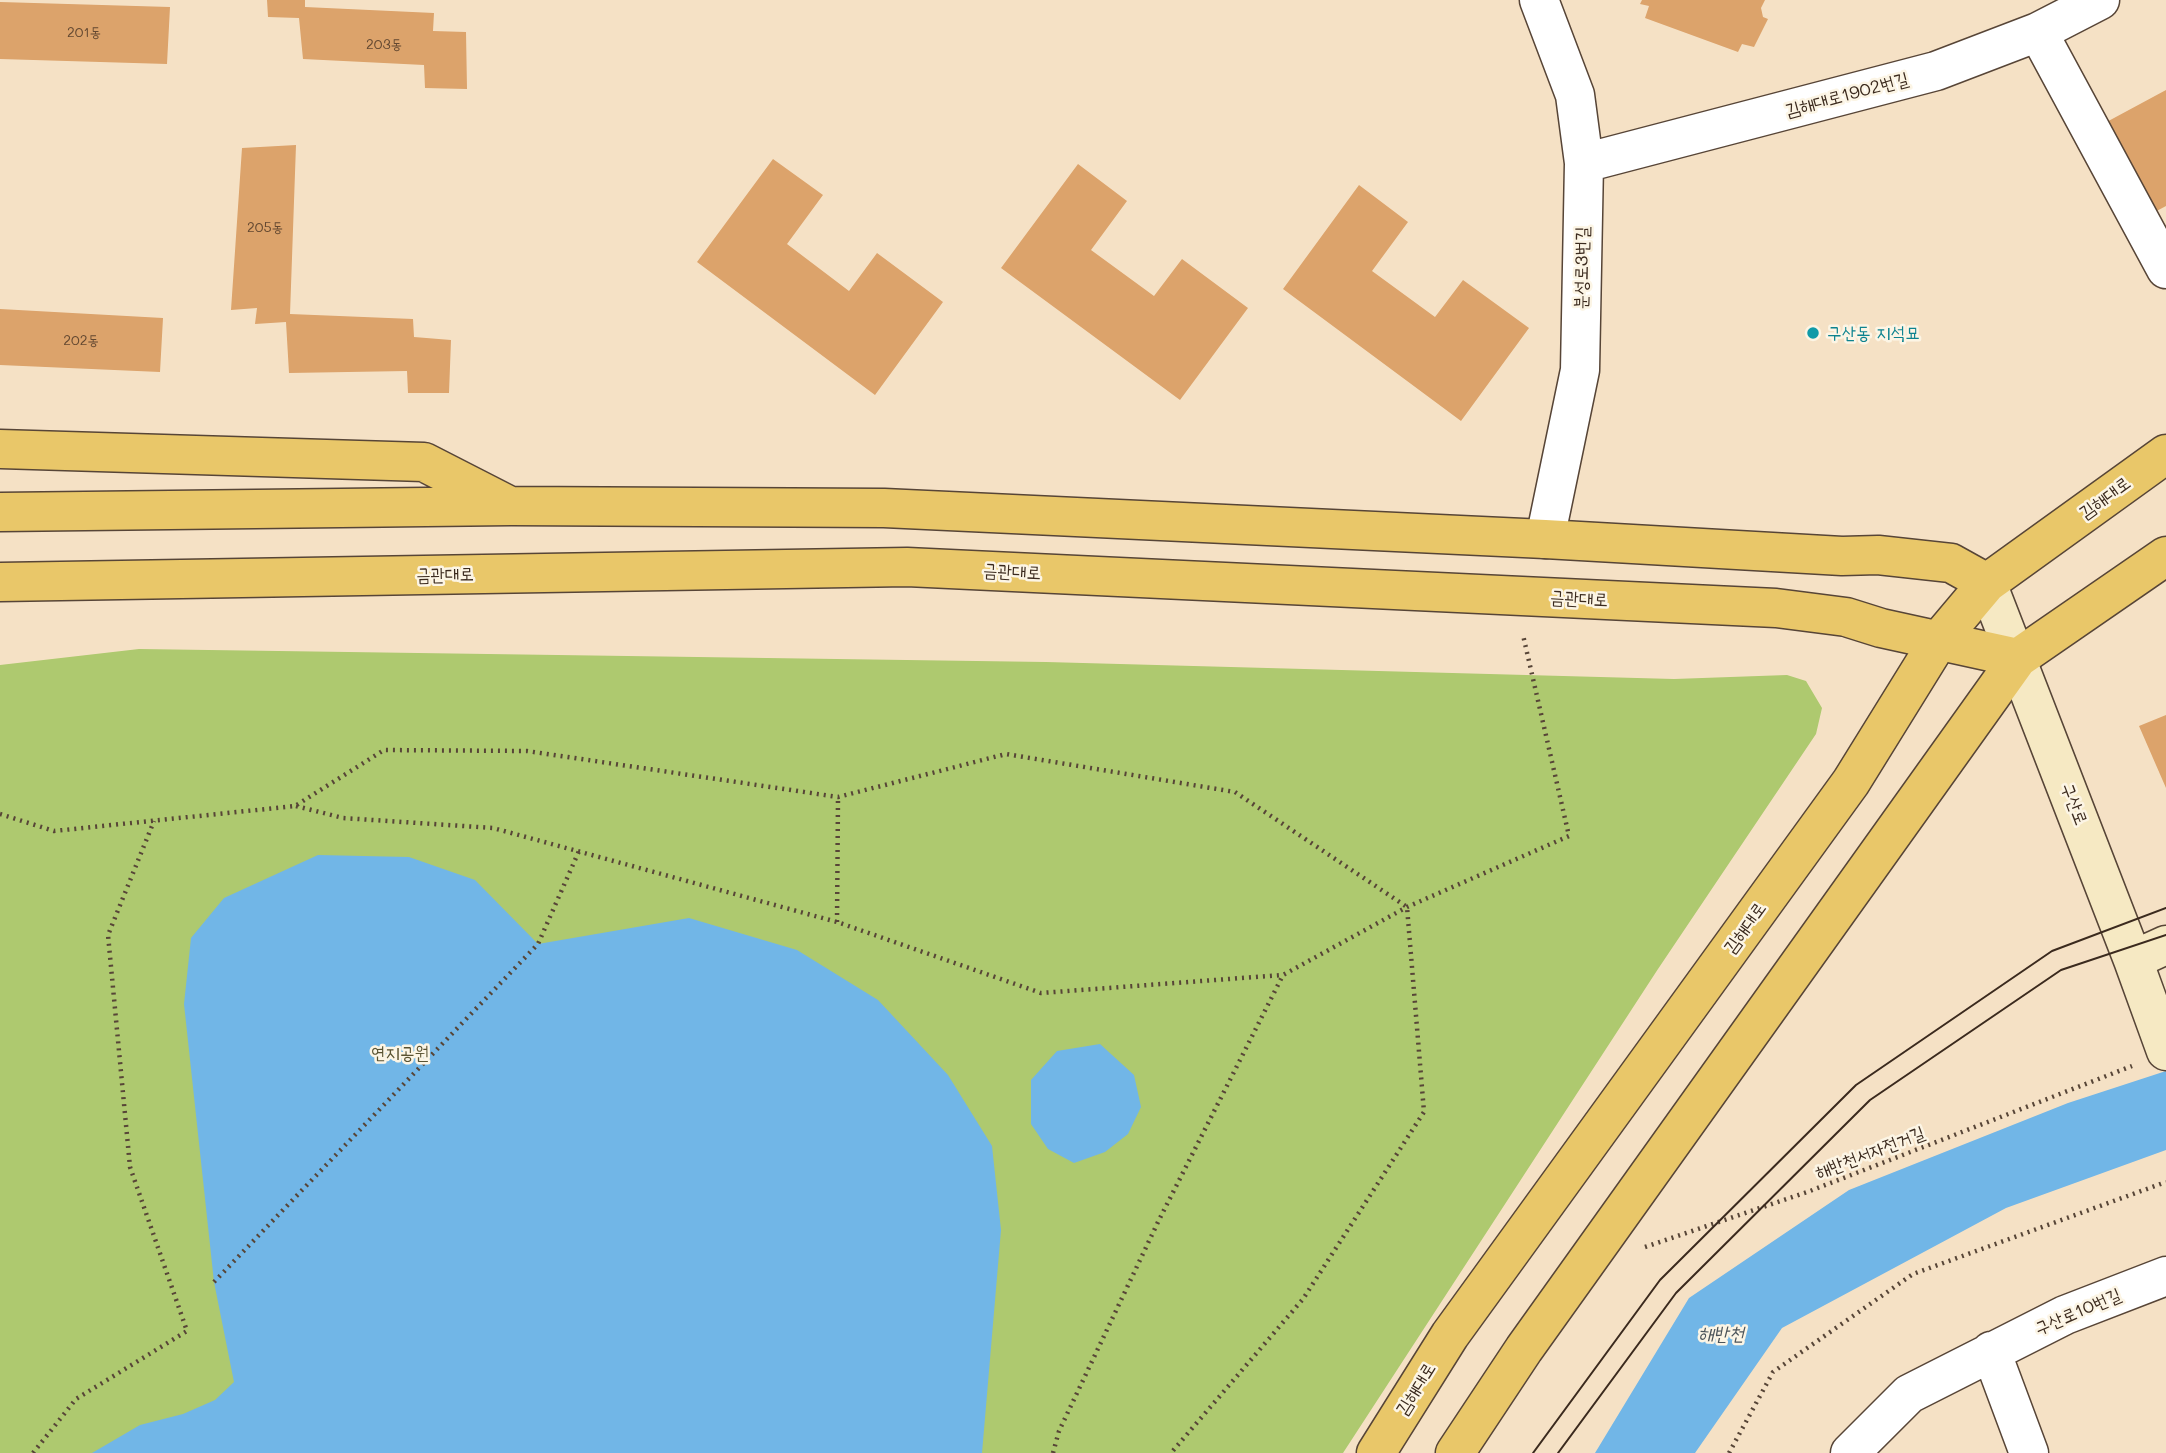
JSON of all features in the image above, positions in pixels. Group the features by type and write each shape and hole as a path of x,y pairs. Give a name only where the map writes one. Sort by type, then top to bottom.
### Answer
{"main road":[{"path":"0,449 424,462 511,506"},
{"name":"김해대로","path":"1376,1453 1450,1335 1851,782 1939,640 1987,583 2166,454"},
{"path":"0,512 511,506 884,509 1545,539 1842,556 1878,555 1951,563 1987,583"},
{"path":"1455,1453 1524,1349 2018,658 2166,556"},
{"name":"금관대로","path":"0,582 907,568 1776,608 1846,617 1881,628 2018,658"},
{"name":"구산로","path":"1987,583 2150,952 2154,1047"}],"street":[{"name":"분성로3번길","path":"1539,0 1575,95 1584,163 1580,370 1545,539"},
{"name":"김해대로1902번길","path":"1584,163 1936,71 2038,32 2100,0"},
{"path":"2038,32 2166,269"},
{"name":"구산로10번길","path":"1850,1453 1909,1394 2065,1315 2166,1276"},
{"path":"1991,1351 2029,1453"}],"path":[{"path":"0,814 54,831 295,806 343,818 493,828 837,922 1041,993 1283,975 1407,907 1569,836 1514,596"},
{"path":"295,806 384,750 527,751 838,797 1006,754 1235,792 1407,907"},
{"path":"837,922 838,797"},
{"path":"33,1453 76,1399 187,1331 130,1167 108,935 154,821"},
{"path":"214,1282 538,944 579,851"},
{"path":"1171,1453 1303,1299 1424,1112 1407,907"},
{"path":"1053,1453 1059,1431 1158,1222 1283,975"},
{"name":"해반천서자전거길","path":"1581,1269 1810,1191 2154,1047"},
{"path":"1729,1453 1773,1373 1913,1274 2166,1182"}],"green space":[{"name":"연지공원","path":"139,649 1046,662 1674,679 1787,675 1806,681 1822,708 1816,734 1658,969 1343,1453 0,1453 0,665"}],"water":[{"path":"318,855 409,857 475,880 538,944 689,918 797,950 878,1000 948,1075 992,1146 1001,1230 982,1453 92,1453 140,1425 183,1414 215,1400 234,1382 214,1282 184,1004 191,938 224,898"},
{"path":"1100,1044 1134,1075 1141,1107 1128,1134 1105,1152 1074,1163 1048,1149 1031,1124 1031,1080 1057,1051"},
{"name":"해반천","path":"2166,1071 2166,1150 2006,1208 1782,1328 1695,1453 1595,1453 1689,1298 1849,1190 2068,1103"}],"building":[{"path":"267,0 305,0 305,7 434,13 433,31 466,32 467,89 425,88 424,65 303,59 299,18 268,17"},
{"path":"1642,0 1765,0 1761,8 1763,17 1768,19 1754,47 1742,44 1738,52 1645,18 1649,6 1640,4"},
{"path":"0,2 170,7 167,64 0,59"},
{"path":"2166,90 2166,206 2151,214 2101,125"},
{"path":"296,145 290,314 413,319 414,337 451,340 449,393 408,393 407,371 289,373 286,322 255,324 257,308 231,310 242,148"},
{"path":"773,159 823,195 787,244 849,291 877,253 943,302 875,395 697,262"},
{"path":"1078,164 1127,201 1091,250 1154,296 1182,259 1248,308 1180,400 1001,268"},
{"path":"1359,185 1408,222 1372,271 1435,317 1463,280 1529,328 1461,421 1283,289"},
{"path":"0,309 163,318 160,372 0,365"},
{"path":"2166,715 2166,788 2139,726"}],"tram line":[{"path":"1533,1453 1660,1280 1856,1085 2052,951 2166,908"},
{"path":"1558,1453 1676,1293 1870,1100 2061,970 2166,935"}],"place":[{"name":"구산동 지석묘","path":"1813,333"}]}
